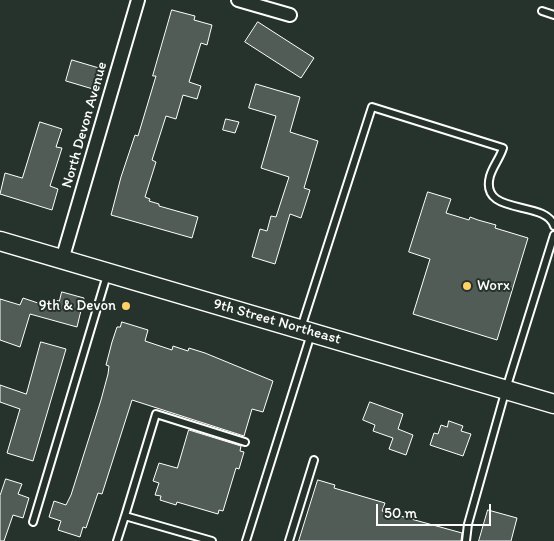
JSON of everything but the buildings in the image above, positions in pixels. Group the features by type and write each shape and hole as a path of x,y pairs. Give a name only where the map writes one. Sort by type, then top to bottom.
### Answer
{"main road":[{"name":"9th Street Northeast","path":"0,241 554,404"}],"street":[{"name":"North Devon Avenue","path":"62,260 138,0"},
{"path":"238,0 290,15"}],"lane":[{"path":"542,11 554,15"},
{"path":"246,541 372,106 503,148 490,178 490,189 495,198 503,203 542,214 553,222 554,226"},
{"path":"466,541 468,524 506,389 554,235"},
{"path":"33,522 108,273"},
{"path":"117,541 156,414 245,442"},
{"path":"289,541 314,460"},
{"path":"125,516 212,541"}],"place":[{"name":"Worx","path":"467,286"},
{"name":"9th & Devon","path":"126,306"}]}
